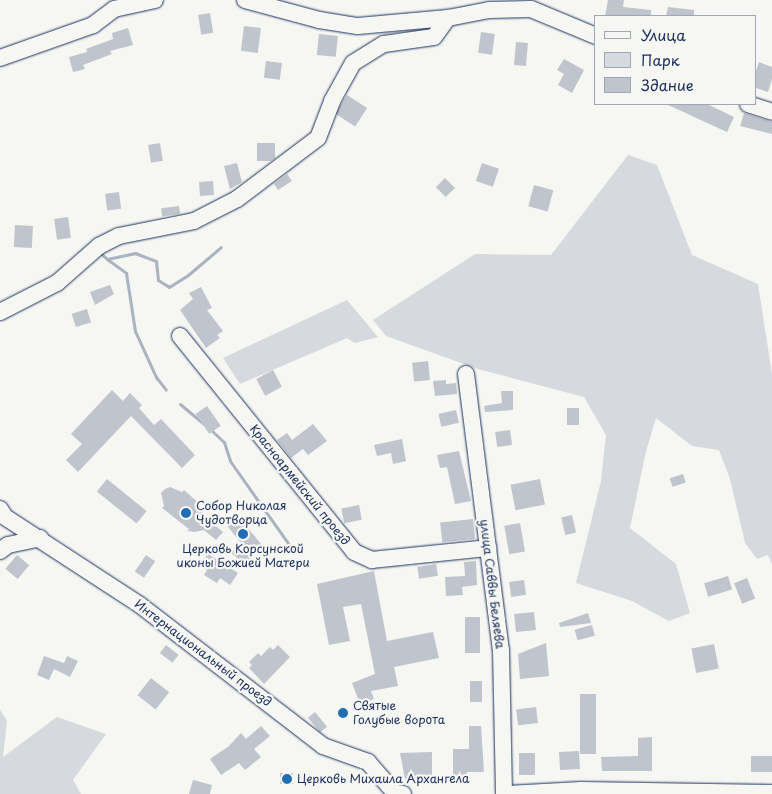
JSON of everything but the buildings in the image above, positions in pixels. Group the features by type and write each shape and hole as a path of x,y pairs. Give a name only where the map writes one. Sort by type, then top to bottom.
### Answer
{"street":[{"path":"0,58 93,24 112,4 155,0"},
{"path":"245,0 319,20 358,26 448,18 489,10 531,9 594,35"},
{"path":"0,312 57,283 99,246 119,236 194,221 238,199 318,138 332,100 353,63 384,44 434,38 448,18"},
{"path":"751,105 772,112"},
{"name":"Красноармейский проезд","path":"180,336 354,552 372,560 488,548"},
{"name":"улица Саввы Беляева","path":"466,374 501,650 506,794"},
{"name":"Интернациональный проезд","path":"0,509 5,517 40,538 140,605 323,746 368,762 397,794"},
{"path":"0,551 8,545 40,538"},
{"path":"506,794 581,790 772,793"}],"green space":[{"path":"628,155 657,165 692,255 758,284 772,374 772,564 768,555 757,559 745,543 730,479 719,450 692,446 656,418 646,451 630,528 676,564 690,613 669,621 632,601 576,583 601,481 606,435 584,397 478,369 386,336 373,320 475,254 551,255"},
{"path":"347,300 378,337 355,343 347,338 240,384 223,358"},
{"path":"0,710 7,721 3,757 57,717 106,734 73,780 81,794 0,794"}],"waterway":[{"path":"99,252 107,259 135,253 156,261 158,280 169,287 188,275 221,247"},
{"path":"107,259 126,273 135,331 156,377 166,390"},
{"path":"180,404 204,424"},
{"path":"211,430 224,442 230,461 290,546"}],"place":[{"name":"Собор Николая Чудотворца","path":"186,513"},
{"name":"Церковь Корсунской иконы Божией Матери","path":"243,534"},
{"name":"Святые Голубые ворота","path":"343,713"},
{"name":"Церковь Михаила Архангела","path":"287,779"}]}
